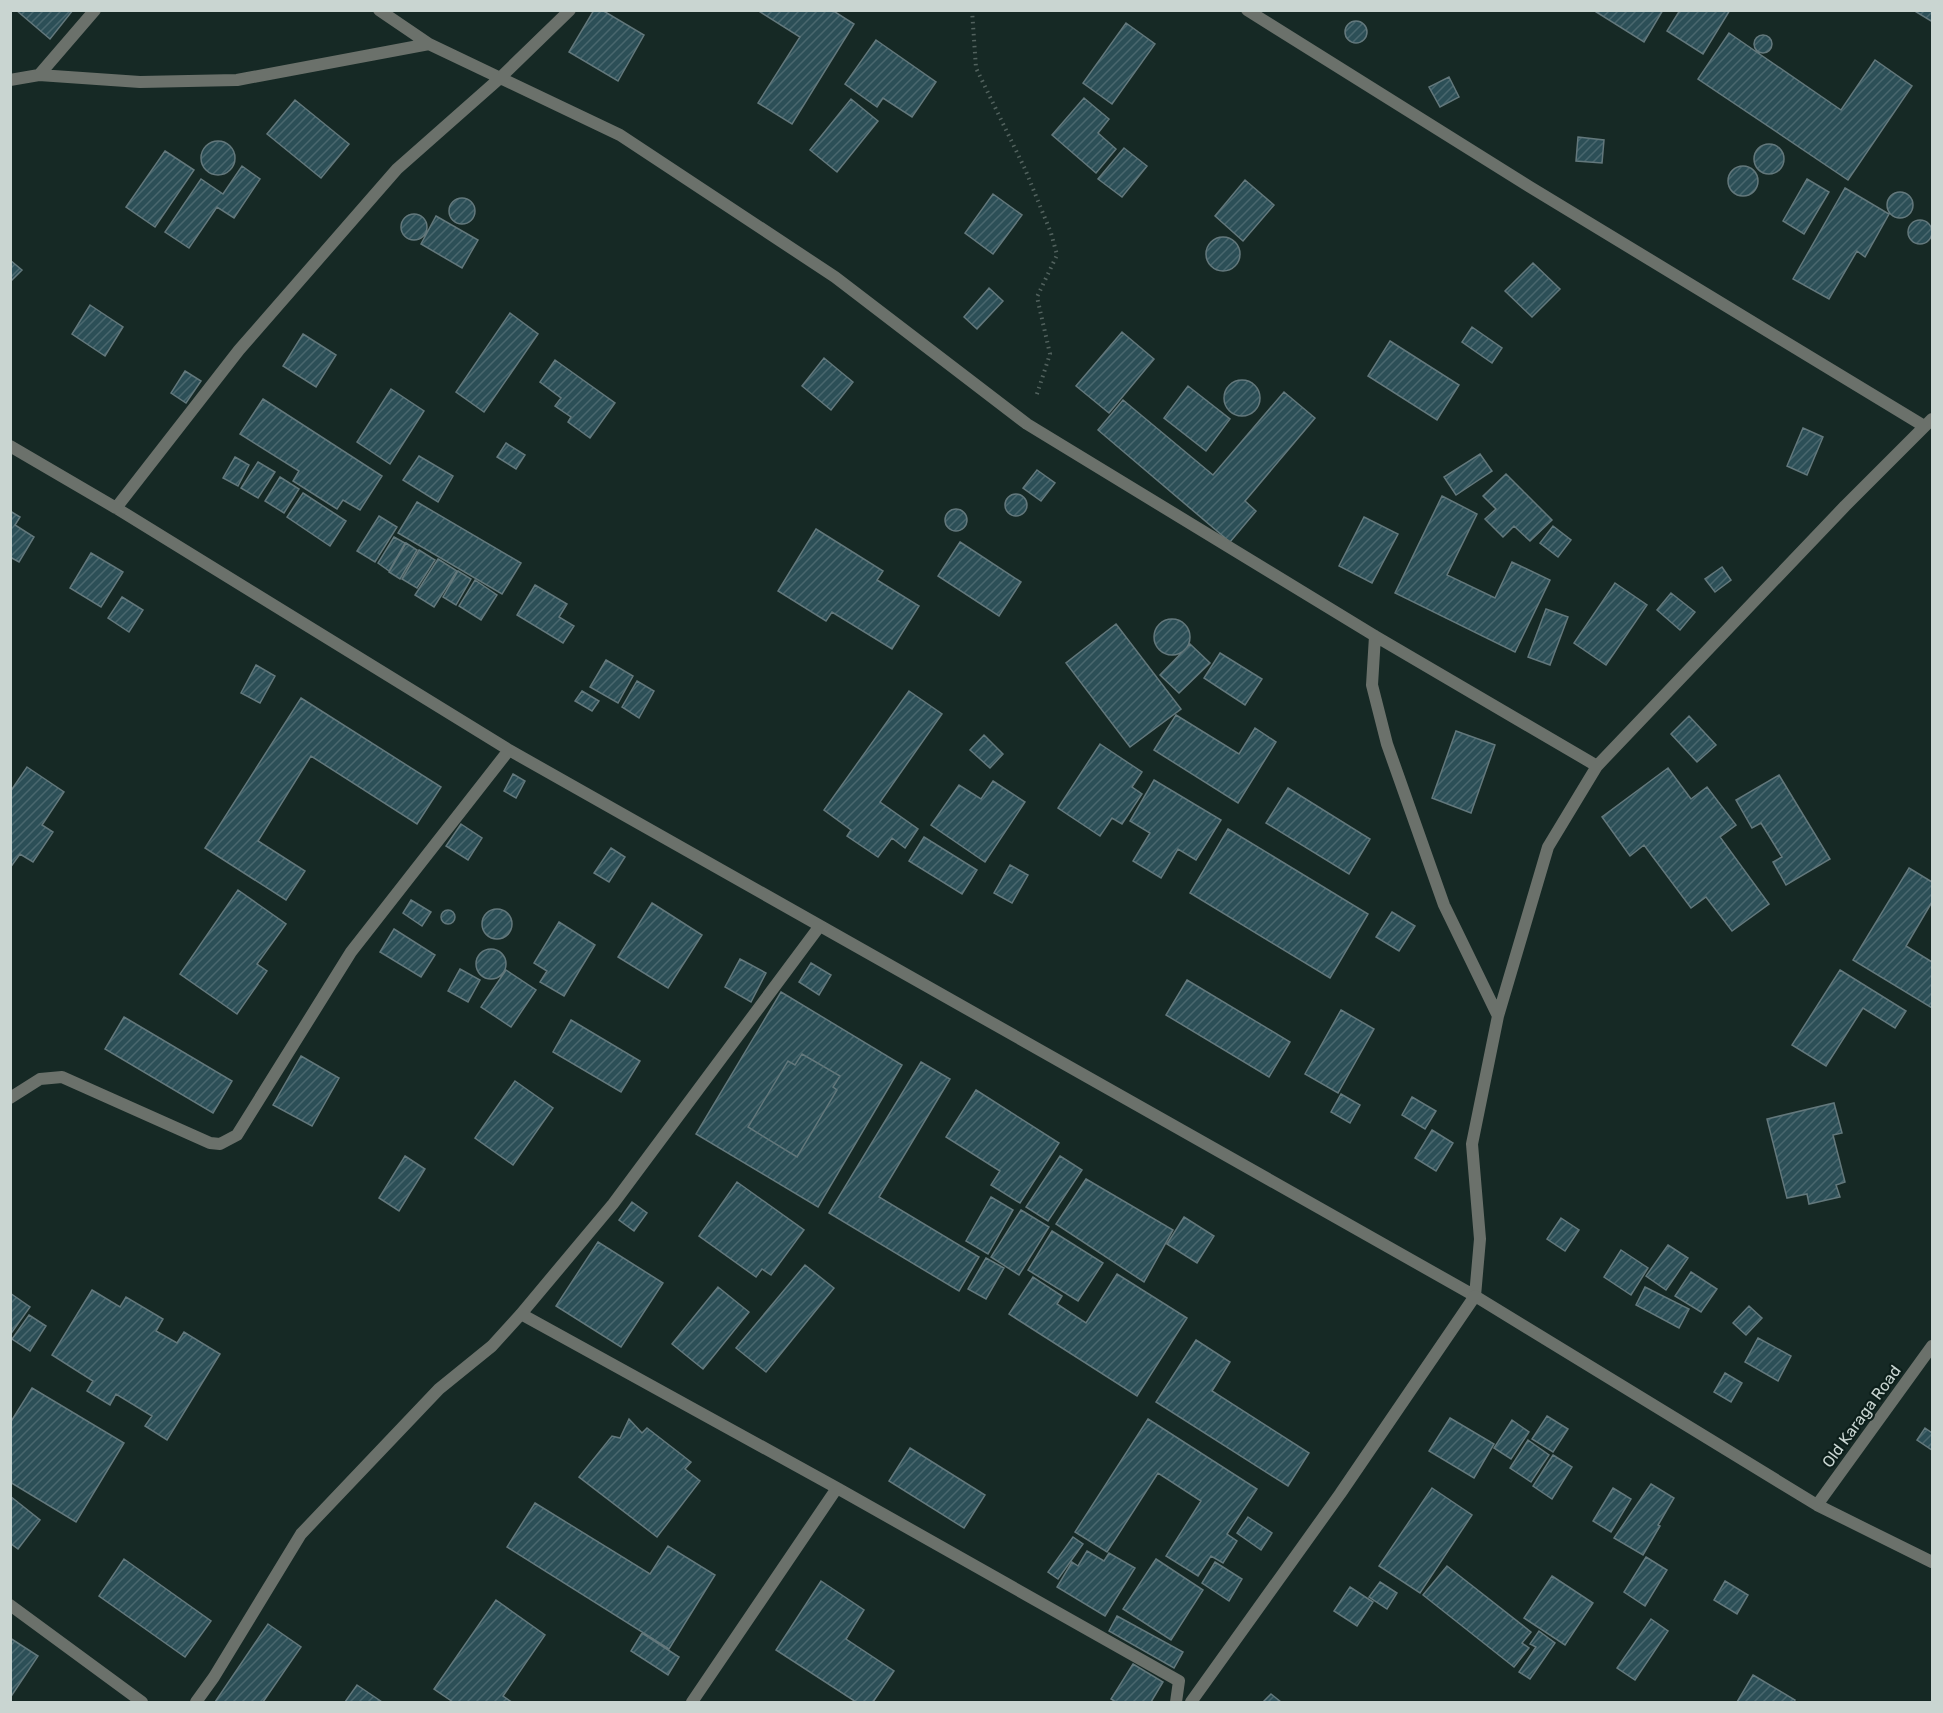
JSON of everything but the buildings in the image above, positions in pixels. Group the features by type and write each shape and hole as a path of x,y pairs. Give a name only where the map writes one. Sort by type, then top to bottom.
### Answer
{"street":[{"path":"39,75 96,10"},
{"path":"379,10 429,44 620,135 835,277 1027,424 1375,636 1596,766"},
{"path":"116,508 239,350 397,169 500,78 570,10"},
{"path":"1191,1702 1340,1494 1475,1296 1480,1239 1472,1144 1498,1016 1548,847 1596,766 1845,506 1928,423 1530,187 1247,10"},
{"path":"10,80 39,75 140,82 237,80 429,44"},
{"path":"10,446 116,508 509,750 1475,1296 1817,1505 1932,1562"},
{"path":"1375,636 1372,685 1387,744 1444,905 1498,1016"},
{"path":"10,1098 40,1079 62,1077 210,1143 220,1144 237,1134 351,952 509,750"},
{"path":"196,1702 214,1677 301,1534 439,1389 492,1346 521,1314 613,1204 819,927"},
{"path":"521,1314 837,1488 1179,1681 1176,1702"},
{"name":"Old Karaga Road","path":"1817,1505 1932,1346"},
{"path":"692,1702 837,1488"},
{"path":"10,1605 142,1702"}],"path":[{"path":"972,10 976,68 1025,169 1051,233 1057,255 1037,297 1050,354 1027,424"}]}
